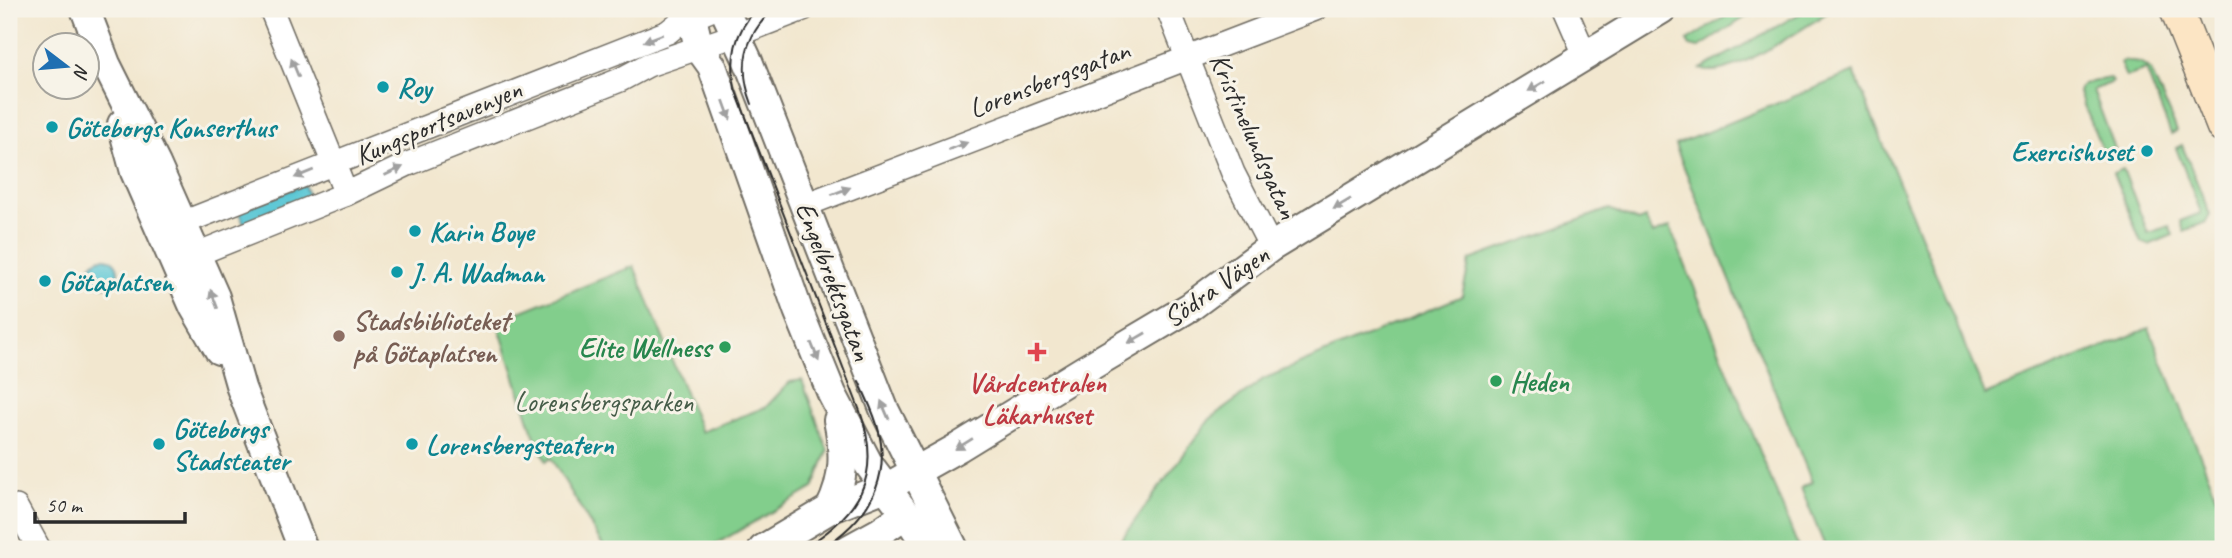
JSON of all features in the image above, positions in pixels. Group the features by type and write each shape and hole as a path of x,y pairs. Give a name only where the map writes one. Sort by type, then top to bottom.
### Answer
{"main road":[{"path":"2176,9 2223,127"}],"street":[{"path":"85,9 106,64 135,172 169,221 186,258 194,307 241,388 303,549"},
{"path":"271,9 346,194"},
{"name":"Engelbrektsgatan","path":"724,9 805,205 884,409 954,549"},
{"name":"Kungsportsavenyen","path":"186,258 346,194 408,164 620,80 648,65 803,9"},
{"name":"Kristinelundsgatan","path":"1168,9 1233,173 1271,247"},
{"name":"Lorensbergsgatan","path":"805,205 1315,9"},
{"path":"1565,9 1586,57"},
{"name":"Kungsportsavenyen","path":"169,221 334,162 668,32 698,12"},
{"name":"Engelbrektsgatan","path":"698,12 699,48 712,66 798,310 832,394 869,466 929,549"},
{"name":"Södra Vägen","path":"763,549 830,509 885,488 960,447 1190,307 1271,247 1586,57 1647,12"},
{"name":"Engelbrektsgatan","path":"830,509 841,486 843,452 832,394"},
{"path":"16,507 39,549"},
{"path":"849,549 906,514"}],"green space":[{"path":"1737,9 1758,9 1698,48 1690,46 1687,41"},
{"path":"1808,9 1833,9 1747,60 1729,68 1713,71 1701,69"},
{"path":"2120,63 2140,63 2151,71 2177,131 2171,134 2146,70 2126,77"},
{"path":"1854,72 1985,395 2149,328 2223,512 2223,549 1826,549 1801,488 1812,482 1675,145"},
{"path":"2109,78 2112,82 2093,90 2117,154 2106,159 2079,93 2083,84"},
{"path":"2182,145 2210,215 2206,222 2184,231 2180,221 2201,213 2176,148"},
{"path":"2123,169 2148,233 2169,226 2173,235 2149,245 2141,242 2113,173"},
{"name":"Heden","path":"1609,209 1638,221 1645,218 1653,234 1670,227 1799,549 1114,549 1210,419 1263,379 1462,296 1470,260"},
{"name":"Lorensbergsparken","path":"634,266 701,432 766,407 790,382 802,380 828,451 813,488 707,549 605,549 551,458 546,461 532,430 497,321"}],"water":[{"path":"304,184 309,198 244,224 238,211"},
{"path":"104,258 114,262 118,272 114,282 104,286 94,282 90,272 94,262"}],"tram line":[{"path":"756,9 743,27 735,46 735,89 860,411 869,456 867,475 851,508 822,536 802,549"},
{"path":"752,104 745,78 747,53 756,30 774,9"},
{"path":"821,549 850,527 861,514 871,500 881,469 879,432 859,381"}],"place":[{"name":"Roy","path":"383,87"},
{"name":"Göteborgs Konserthus","path":"52,127"},
{"name":"Exercishuset","path":"2147,151"},
{"name":"Karin Boye","path":"415,231"},
{"name":"J. A. Wadman","path":"397,272"},
{"name":"Götaplatsen","path":"45,281"},
{"name":"Stadsbiblioteket på Götaplatsen","path":"339,336"},
{"name":"Elite Wellness","path":"725,347"},
{"name":"Vårdcentralen Läkarhuset","path":"1037,352"},
{"name":"Heden","path":"1496,381"},
{"name":"Göteborgs Stadsteater","path":"159,444"},
{"name":"Lorensbergsteatern","path":"412,444"}]}
